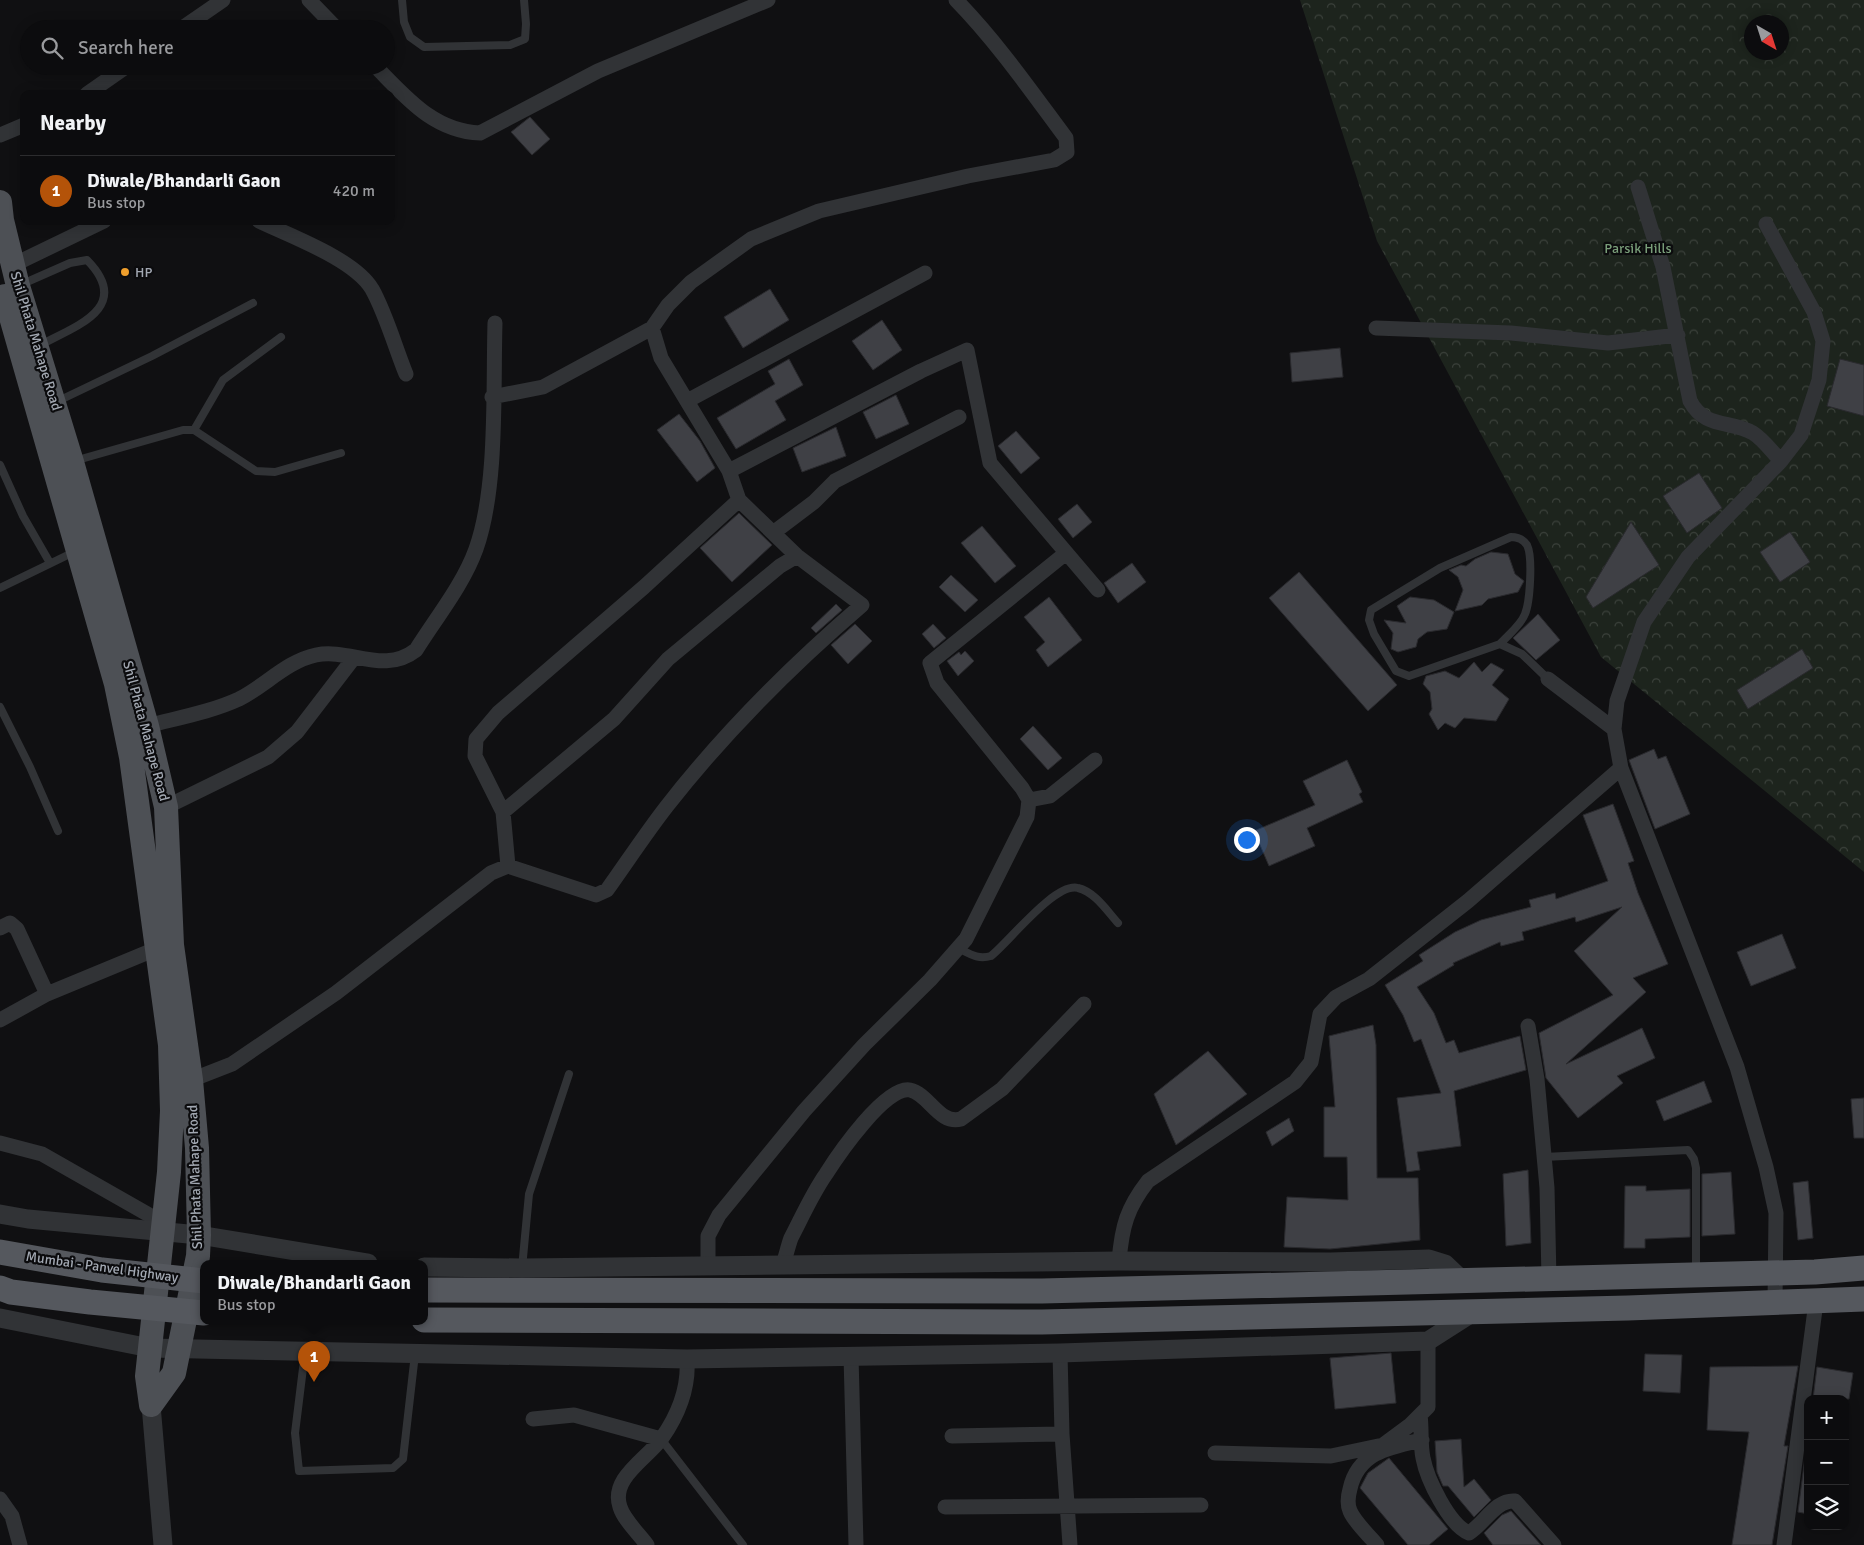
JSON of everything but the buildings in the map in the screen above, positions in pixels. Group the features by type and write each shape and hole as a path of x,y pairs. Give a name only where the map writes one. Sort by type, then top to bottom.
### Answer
{"highway":[{"name":"Mumbai - Panvel Highway","path":"0,1252 102,1270 200,1281"},
{"path":"428,1290 1042,1291 1776,1273 1864,1268"},
{"path":"1626,1276 1628,1308"},
{"path":"0,1288 11,1292 90,1302 200,1313"},
{"path":"428,1320 1042,1322 1628,1308 1864,1299"}],"main road":[{"name":"Shil Phata Mahape Road","path":"0,202 10,276 36,409 86,547 147,726 166,807 164,946 172,1111 164,1229 147,1376 151,1405"},
{"name":"Shil Phata Mahape Road","path":"10,276 37,346 72,462 86,547 131,757 164,946 192,1080 197,1148 198,1256 174,1373 151,1405"}],"street":[{"path":"194,20 223,0"},
{"path":"309,0 328,20"},
{"path":"384,75 420,111 462,132 480,133 598,71 768,0"},
{"path":"492,397 543,387 652,328 668,305 691,282 751,239 819,211 968,176 1054,160 1067,152 1066,138 1002,52 956,0"},
{"path":"93,90 114,75"},
{"path":"0,135 20,127"},
{"path":"1638,187 1663,267 1690,401 1696,414 1713,422 1744,428 1756,435 1781,461"},
{"path":"1766,224 1814,312 1823,340 1818,380 1801,434 1781,461 1688,557 1644,622 1617,701 1614,730 1621,768 1737,1067 1766,1168 1776,1213 1775,1303"},
{"path":"10,276 97,225"},
{"path":"267,225 342,261 356,270 372,288 406,374"},
{"path":"687,400 925,274"},
{"path":"147,726 233,701 291,665 315,655 388,661 406,658 416,650 460,580 476,549 485,510 490,460 495,322"},
{"path":"192,1080 232,1064 336,993 491,873 508,866 596,895 607,890 667,806 724,740 787,672 862,605 796,556 739,500 729,472 661,358 652,328"},
{"path":"1376,328 1511,333 1608,343 1678,335"},
{"path":"729,472 921,371 967,350 990,463 1098,590"},
{"path":"773,533 814,502 836,481 960,417"},
{"path":"508,866 503,812 475,756 476,739 498,713 644,587 739,500"},
{"path":"708,1265 708,1236 719,1215 804,1111 966,939 1027,817 1029,800 1006,766 937,683 930,663 1066,552"},
{"path":"503,812 614,719 668,659 780,566 796,556"},
{"path":"166,807 268,757 297,732 353,659"},
{"path":"1548,679 1614,730"},
{"path":"1029,800 1050,796 1094,760"},
{"path":"1119,1261 1121,1235 1132,1201 1148,1180 1295,1082 1311,1062 1320,1014 1336,997 1369,979 1468,901 1621,768"},
{"path":"0,928 10,923 17,929 46,994"},
{"path":"0,1020 46,994 164,946"},
{"path":"783,1264 790,1241 825,1174 873,1112 896,1091 909,1089 919,1094 947,1118 954,1121 971,1114 1002,1089 1084,1004"},
{"path":"1528,1026 1537,1079 1544,1157 1549,1279"},
{"path":"0,1143 42,1154 164,1229"},
{"path":"0,1214 28,1220 164,1229 350,1260"},
{"path":"428,1267 522,1268 1119,1261 1330,1262 1429,1259 1445,1264 1463,1281"},
{"path":"1784,1545 1816,1302"},
{"path":"0,1318 150,1348 178,1350 687,1359 1060,1352 1428,1341 1476,1311"},
{"path":"1215,1453 1331,1456 1383,1445 1428,1407 1428,1341"},
{"path":"1060,1352 1062,1434 1070,1545"},
{"path":"851,1356 856,1545"},
{"path":"647,1545 620,1508 618,1493 626,1476 661,1439 682,1401 687,1359"},
{"path":"151,1405 163,1545"},
{"path":"533,1419 574,1415 661,1439"},
{"path":"1420,1415 1423,1456 1428,1476 1451,1518 1462,1530 1469,1533 1500,1504 1508,1500 1515,1501 1554,1545"},
{"path":"952,1436 1062,1434"},
{"path":"1377,1545 1351,1514 1348,1505 1351,1485 1358,1467 1374,1454 1396,1445 1422,1440"},
{"path":"0,1499 12,1516 20,1545"},
{"path":"944,1507 1201,1505"}],"lane":[{"path":"402,0 404,22 410,37 424,47 510,45 518,42 525,38 524,0"},
{"path":"10,276 87,260 97,270 106,293 101,308 87,321 37,346"},
{"path":"54,403 152,356 253,302"},
{"path":"194,430 223,380 281,337"},
{"path":"72,462 183,430 194,430 256,471 275,472 341,453"},
{"path":"0,465 23,516 50,563"},
{"path":"1500,644 1526,613 1530,559 1528,546 1524,540 1517,538 1511,538 1440,568 1371,610 1368,620 1396,671 1409,676 1500,644 1522,654 1548,679"},
{"path":"0,588 86,547"},
{"path":"0,707 30,767 58,831"},
{"path":"958,948 976,958 983,959 991,956 1046,902 1063,891 1076,887 1090,893 1118,923"},
{"path":"522,1268 529,1194 569,1074"},
{"path":"1544,1157 1688,1150 1694,1159 1696,1168 1696,1275"},
{"path":"305,1352 301,1372 295,1433 299,1471 393,1468 403,1459 415,1354"},
{"path":"661,1439 743,1545"}],"green space":[{"name":"Parsik Hills","path":"1300,0 1864,0 1864,872 1601,657 1377,241"}],"place":[{"name":"HP","path":"125,272"},
{"name":"Diwale/Bhandarli Gaon","path":"314,1382"}]}
